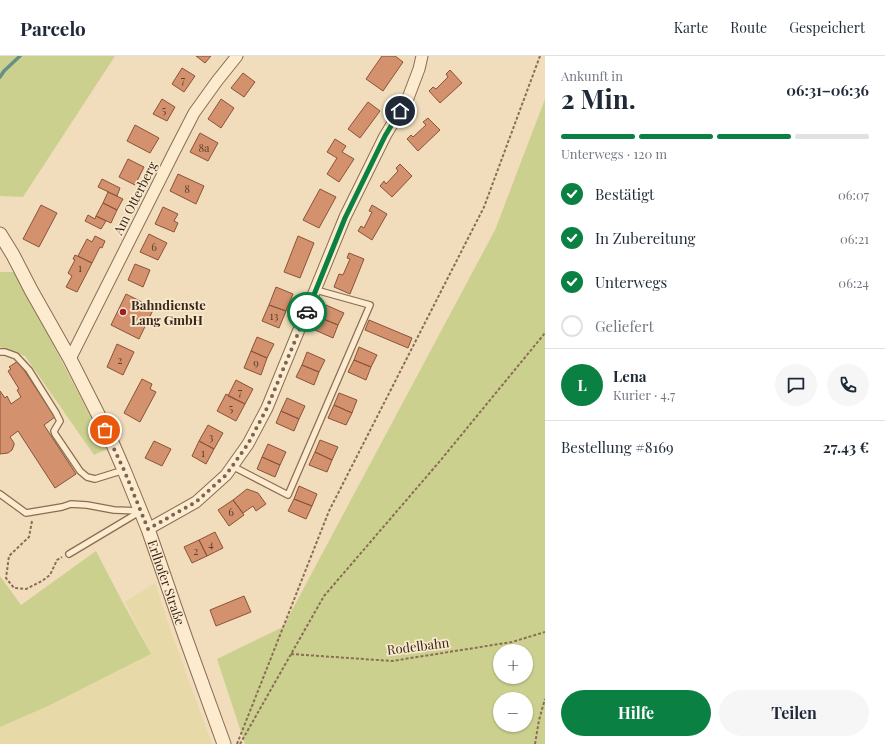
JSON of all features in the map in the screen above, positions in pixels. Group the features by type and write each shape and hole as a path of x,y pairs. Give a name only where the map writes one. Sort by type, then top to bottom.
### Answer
{"street":[{"name":"Am Otterberg","path":"70,359 194,113 237,56"},
{"path":"148,529 196,502 226,475 248,444 267,408 345,218 385,136 408,98 419,69 422,56"},
{"name":"Erlhofer Straße","path":"0,234 13,254 31,290 70,359 111,440 148,529 224,744"}],"lane":[{"path":"232,466 288,495 370,305 316,290"},
{"path":"0,352 5,352 16,356 29,370 60,421 54,431 55,434 80,471 87,477 95,479 124,470"},
{"path":"0,494 26,513 72,504 114,510 141,511"},
{"path":"69,554 141,511"}],"path":[{"path":"239,744 329,511 484,207 540,56"},
{"path":"239,744 324,596 440,461 545,333"},
{"path":"33,512 29,537 10,556 6,578 14,588 26,589 42,581 50,575 57,560 69,554"},
{"name":"Rodelbahn","path":"291,654 392,660 512,642 545,632"},
{"path":"535,744 539,720 545,699"}],"shaded area":[{"path":"155,583 170,629 212,744 0,744 0,727 48,706 151,654 125,602"}],"green space":[{"path":"0,56 115,56 23,197 0,196"},
{"path":"545,99 545,744 245,744 217,659 283,627 495,230"},
{"path":"0,272 16,272 107,449 94,455 25,356 0,347"},
{"path":"96,551 151,654 48,706 0,727 0,576 21,605"}],"building":[{"path":"196,56 211,56 205,63"},
{"path":"382,56 395,56 403,62 383,91 366,79"},
{"path":"182,68 195,76 184,92 172,84"},
{"path":"450,70 462,83 440,103 429,91 433,87 436,89 448,77 446,74"},
{"path":"243,73 255,82 244,97 231,88"},
{"path":"162,99 175,107 167,121 153,114"},
{"path":"221,99 234,108 221,128 208,119"},
{"path":"368,102 380,111 360,138 348,129"},
{"path":"428,118 440,130 418,151 407,139 411,135 413,137 426,125 423,122"},
{"path":"135,125 159,138 150,153 127,141"},
{"path":"200,133 218,143 208,161 190,152"},
{"path":"335,139 346,146 342,152 354,159 339,182 327,174 337,158 327,152"},
{"path":"128,159 144,167 135,185 119,177"},
{"path":"400,164 412,176 392,197 380,186 384,181 386,184 398,171 396,168"},
{"path":"178,174 204,186 196,204 170,191"},
{"path":"102,179 120,188 117,196 98,187"},
{"path":"320,189 336,197 319,228 303,220"},
{"path":"108,192 123,199 117,210 103,203"},
{"path":"103,203 117,210 111,223 96,216"},
{"path":"41,205 57,213 39,247 23,239"},
{"path":"372,205 387,214 372,240 358,231 361,226 364,228 372,212 369,211"},
{"path":"163,207 178,214 174,221 178,223 174,232 155,224"},
{"path":"88,215 95,219 96,216 106,221 101,229 85,221"},
{"path":"149,234 167,243 158,260 140,252"},
{"path":"95,236 105,241 102,248 100,247 92,263 78,256 87,239 92,242"},
{"path":"298,236 314,243 300,278 284,272"},
{"path":"349,253 364,259 350,294 334,287 339,274 343,275 350,259 347,258"},
{"path":"75,255 92,263 77,292 66,287 72,276 68,273 75,260 73,259"},
{"path":"135,264 150,270 143,287 128,280"},
{"path":"276,287 293,294 286,311 269,305"},
{"path":"126,294 154,308 139,339 111,325"},
{"path":"269,305 286,311 279,328 262,321"},
{"path":"326,305 344,313 338,325 321,318"},
{"path":"321,318 338,325 333,338 315,330"},
{"path":"369,320 412,338 408,348 365,330"},
{"path":"257,337 274,344 267,358 251,351"},
{"path":"117,344 134,352 123,375 107,367"},
{"path":"359,347 377,355 371,367 354,360"},
{"path":"251,351 267,358 261,375 244,368"},
{"path":"307,352 325,360 319,372 302,365"},
{"path":"354,360 371,367 366,380 348,372"},
{"path":"18,361 55,417 44,425 76,474 55,488 18,431 10,437 14,443 12,450 8,453 0,454 0,391 5,398 7,396 11,404 21,397 17,390 19,389 8,371 11,369 9,367"},
{"path":"302,365 319,372 314,385 296,377"},
{"path":"142,379 152,384 150,389 156,392 140,422 124,413"},
{"path":"236,380 253,389 245,404 228,396"},
{"path":"339,393 357,400 352,413 334,405"},
{"path":"226,394 245,404 236,421 217,411"},
{"path":"287,398 305,406 299,419 281,411"},
{"path":"334,405 352,413 346,425 328,418"},
{"path":"281,411 299,419 294,431 276,423"},
{"path":"208,425 223,433 214,449 199,441"},
{"path":"320,440 338,447 332,460 315,452"},
{"path":"154,441 171,449 162,466 145,458"},
{"path":"199,441 214,449 206,464 192,456"},
{"path":"268,444 286,452 280,465 262,457"},
{"path":"315,452 332,460 327,472 309,465"},
{"path":"262,457 280,465 275,477 257,469"},
{"path":"299,486 317,494 312,506 294,499"},
{"path":"247,489 258,493 266,504 256,511 253,506 243,513 233,500"},
{"path":"294,499 312,506 306,519 288,511"},
{"path":"233,500 244,515 229,526 218,510"},
{"path":"215,532 223,548 207,556 199,540"},
{"path":"199,540 207,556 192,563 184,547"},
{"path":"244,596 251,612 216,626 210,610"}],"waterway":[{"path":"0,77 4,71 20,56"}],"way so far":[{"path":"105,430 111,440 136,497 148,529 196,502 226,475 248,444 267,408 307,312"}],"place":[{"name":"Bahndienste Lang GmbH","path":"123,312"}],"route":[{"path":"307,312 345,218 385,136 400,111"}]}
